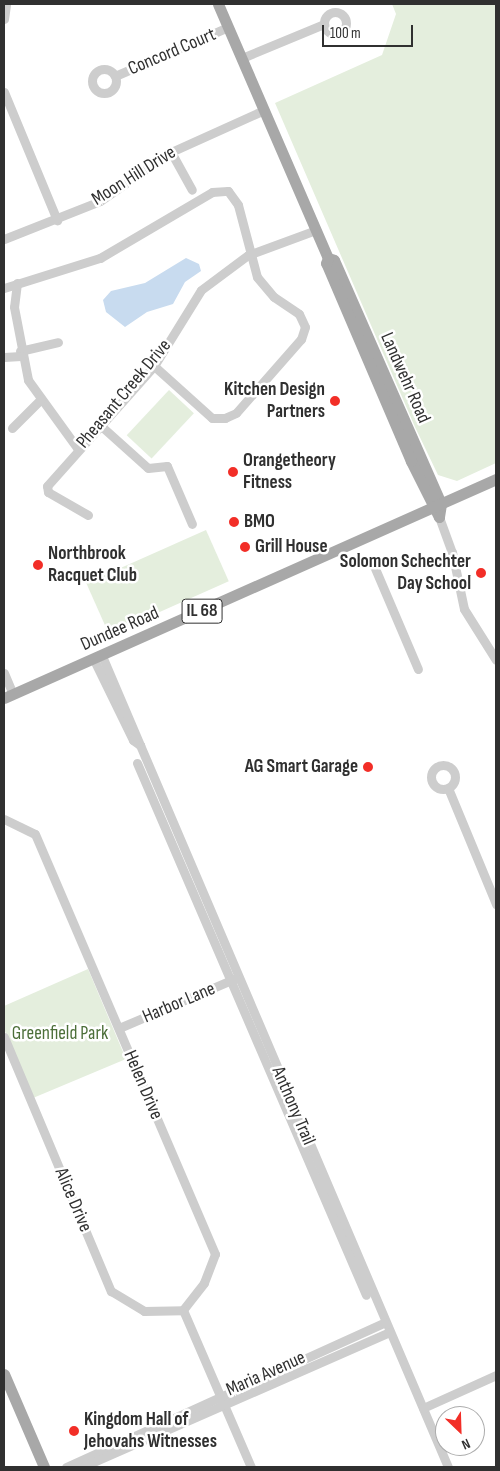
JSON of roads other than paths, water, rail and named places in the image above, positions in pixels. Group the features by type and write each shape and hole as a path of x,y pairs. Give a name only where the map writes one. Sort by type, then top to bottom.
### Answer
{"main road":[{"name":"Landwehr Road","path":"218,4 328,258 334,260 437,510"},
{"name":"Dundee Road","path":"8,696 437,510 496,479"},
{"path":"4,1374 44,1467"}],"street":[{"path":"4,19 6,4"},
{"path":"242,58 324,24"},
{"name":"Concord Court","path":"115,76 228,27"},
{"path":"4,92 57,220"},
{"name":"Moon Hill Drive","path":"4,239 57,220 100,201 171,152 264,110"},
{"path":"171,152 192,190"},
{"path":"4,288 100,258 212,192 228,191 238,205 248,256 257,277 274,297 299,314 305,327 301,339 236,413 225,418 212,418 154,366"},
{"name":"Pheasant Creek Drive","path":"88,515 48,492 47,486 154,366 201,290 248,256 316,230"},
{"path":"17,283 14,307 20,354 40,400 78,449"},
{"path":"4,357 58,342"},
{"path":"12,428 40,400"},
{"path":"100,425 148,468 167,466 192,524"},
{"name":"Landwehr Road","path":"437,510 452,552 464,609 496,660"},
{"path":"374,566 418,669"},
{"name":"Anthony Trail","path":"98,658 170,811 235,979 366,1295"},
{"path":"4,673 8,696"},
{"name":"Anthony Trail","path":"138,762 448,1467"},
{"path":"448,788 496,904"},
{"path":"160,815 170,811"},
{"name":"Helen Drive","path":"4,819 35,834 215,1254 204,1283 183,1310"},
{"name":"Harbor Lane","path":"119,1028 235,979"},
{"name":"Alice Drive","path":"4,1037 111,1291 144,1311 183,1310"},
{"path":"183,1310 222,1404 251,1467"},
{"name":"Maria Avenue","path":"69,1467 219,1394 385,1322"},
{"name":"Maria Avenue","path":"82,1467 389,1332"},
{"path":"422,1408 496,1375"}],"water":[{"path":"186,258 199,264 201,271 185,282 173,304 147,312 125,327 106,312 103,300 111,291 145,283"}],"place":[{"name":"Kitchen Design Partners","path":"335,401"},
{"name":"Orangetheory Fitness","path":"233,472"},
{"name":"BMO","path":"234,522"},
{"name":"Grill House","path":"245,547"},
{"name":"Northbrook Racquet Club","path":"38,565"},
{"name":"Solomon Schechter Day School","path":"481,573"},
{"name":"AG Smart Garage","path":"368,767"},
{"name":"Kingdom Hall of Jehovahs Witnesses","path":"74,1431"}],"park label":[{"name":"Greenfield Park","path":"60,1034"}]}
